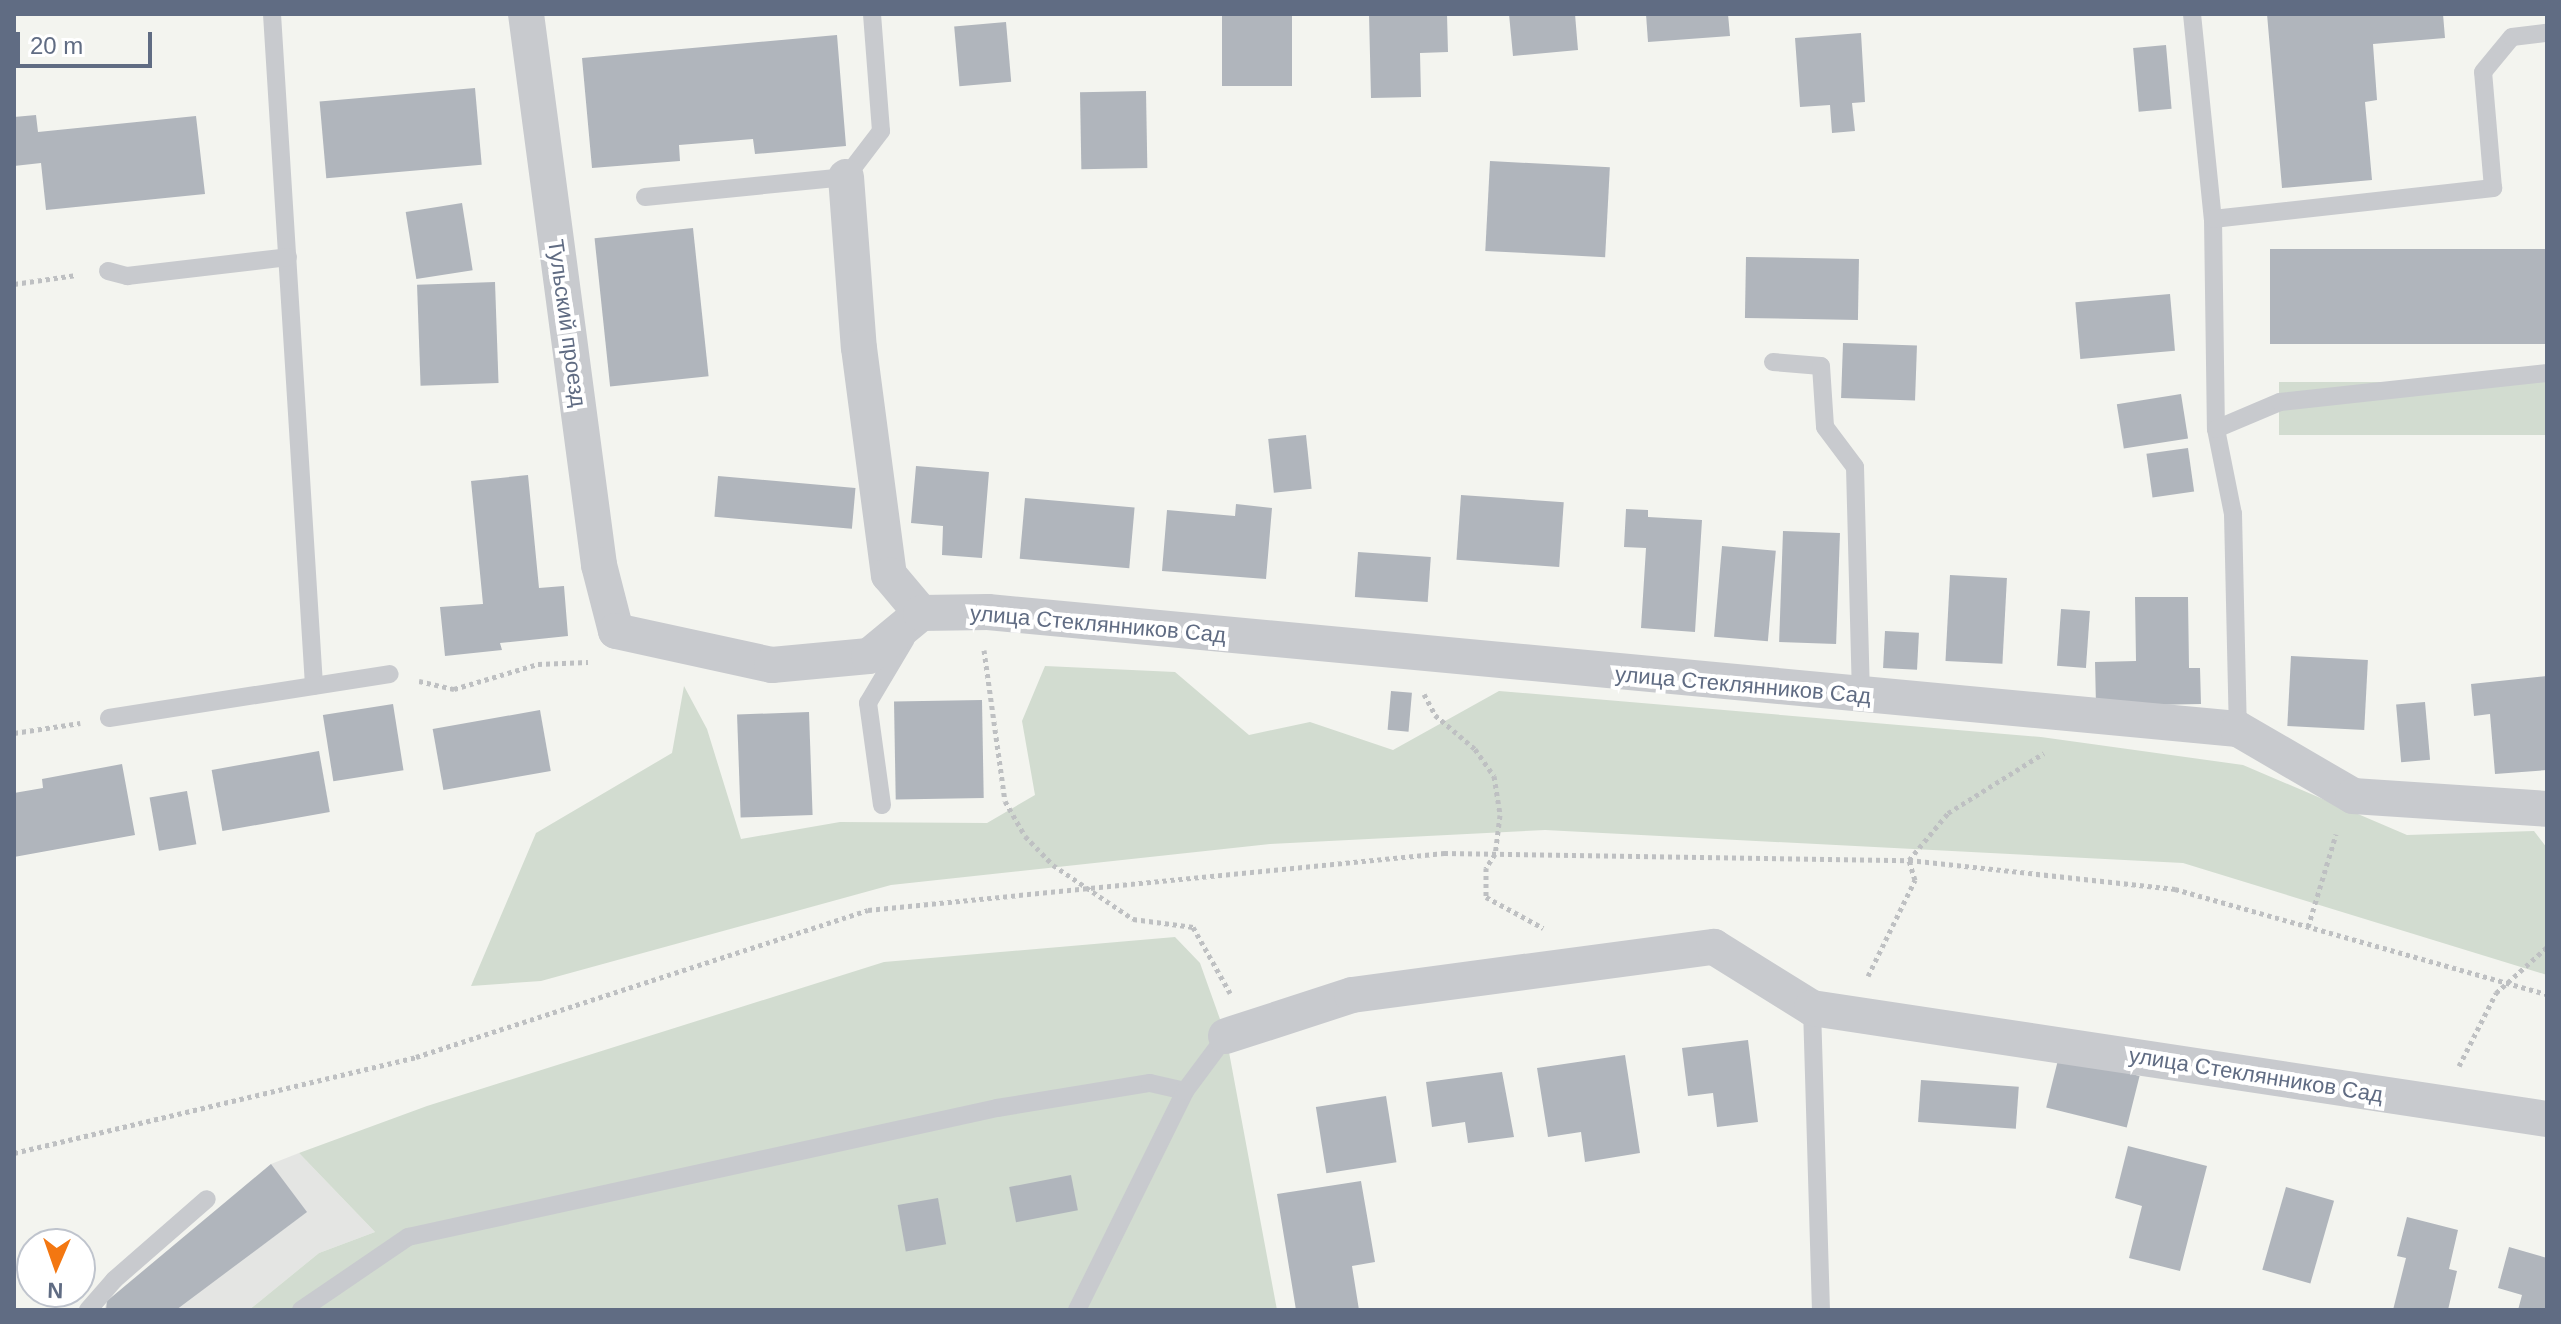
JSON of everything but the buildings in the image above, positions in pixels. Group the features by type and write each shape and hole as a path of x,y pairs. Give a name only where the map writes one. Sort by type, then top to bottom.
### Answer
{"street":[{"name":"Тульский проезд","path":"526,14 599,565 616,631"},
{"path":"616,631 772,665 869,656 921,613 889,575 859,348 846,177"},
{"name":"улица Стеклянников Сад","path":"921,613 988,612 2100,719 2238,729 2353,796 2547,809"},
{"name":"улица Стеклянников Сад","path":"1238,1032 1352,995 1714,947 1812,1008 2547,1119"}],"lane":[{"path":"272,14 314,686"},
{"path":"645,197 846,177 881,131 872,14"},
{"path":"2192,14 2213,219 2216,429 2233,514 2238,729"},
{"path":"2213,219 2493,188 2483,72 2512,37 2547,33"},
{"path":"108,271 127,276 288,257"},
{"path":"1773,362 1821,366 1825,427 1855,467 1861,696"},
{"path":"2216,429 2280,402 2547,373"},
{"path":"882,805 868,703 921,613"},
{"path":"109,718 390,674"},
{"path":"1812,1008 1821,1310"},
{"path":"1077,1310 1185,1091 1238,1032"},
{"path":"301,1310 408,1237 997,1108 1150,1083 1185,1091"},
{"path":"88,1310 114,1280 207,1199"}],"path":[{"path":"14,284 108,271"},
{"path":"988,612 983,659 993,690 1005,801 1034,846 1133,919 1193,927 1238,1032"},
{"path":"390,674 454,689 538,664 597,662 616,631"},
{"path":"1401,652 1435,715 1475,749 1494,776 1500,815 1495,854 1486,868 1486,897 1603,962"},
{"path":"14,733 109,718"},
{"path":"1909,860 1948,813 2100,719"},
{"path":"2308,927 2330,849 2353,796"},
{"path":"14,1153 416,1057 868,910 1444,853 1909,860 2175,889 2547,994"},
{"path":"1867,979 1915,880 1909,860"},
{"path":"2429,1102 2468,1054 2505,983 2547,947"}],"shaded area":[{"path":"2279,382 2547,382 2547,435 2279,435"},
{"path":"1045,666 1175,672 1249,735 1310,722 1393,750 1499,691 2041,737 2243,765 2407,835 2534,831 2547,848 2547,975 2183,863 1545,830 1270,844 891,885 541,981 471,986 536,833 672,753 684,686 707,729 741,839 840,822 987,823 1035,795 1022,721"},
{"path":"1175,937 1200,963 1226,1036 1277,1310 249,1310 319,1253 375,1232 299,1153 427,1106 884,962"},
{"path":"299,1153 375,1232 319,1253 249,1310 104,1310 107,1301 271,1164"}]}
